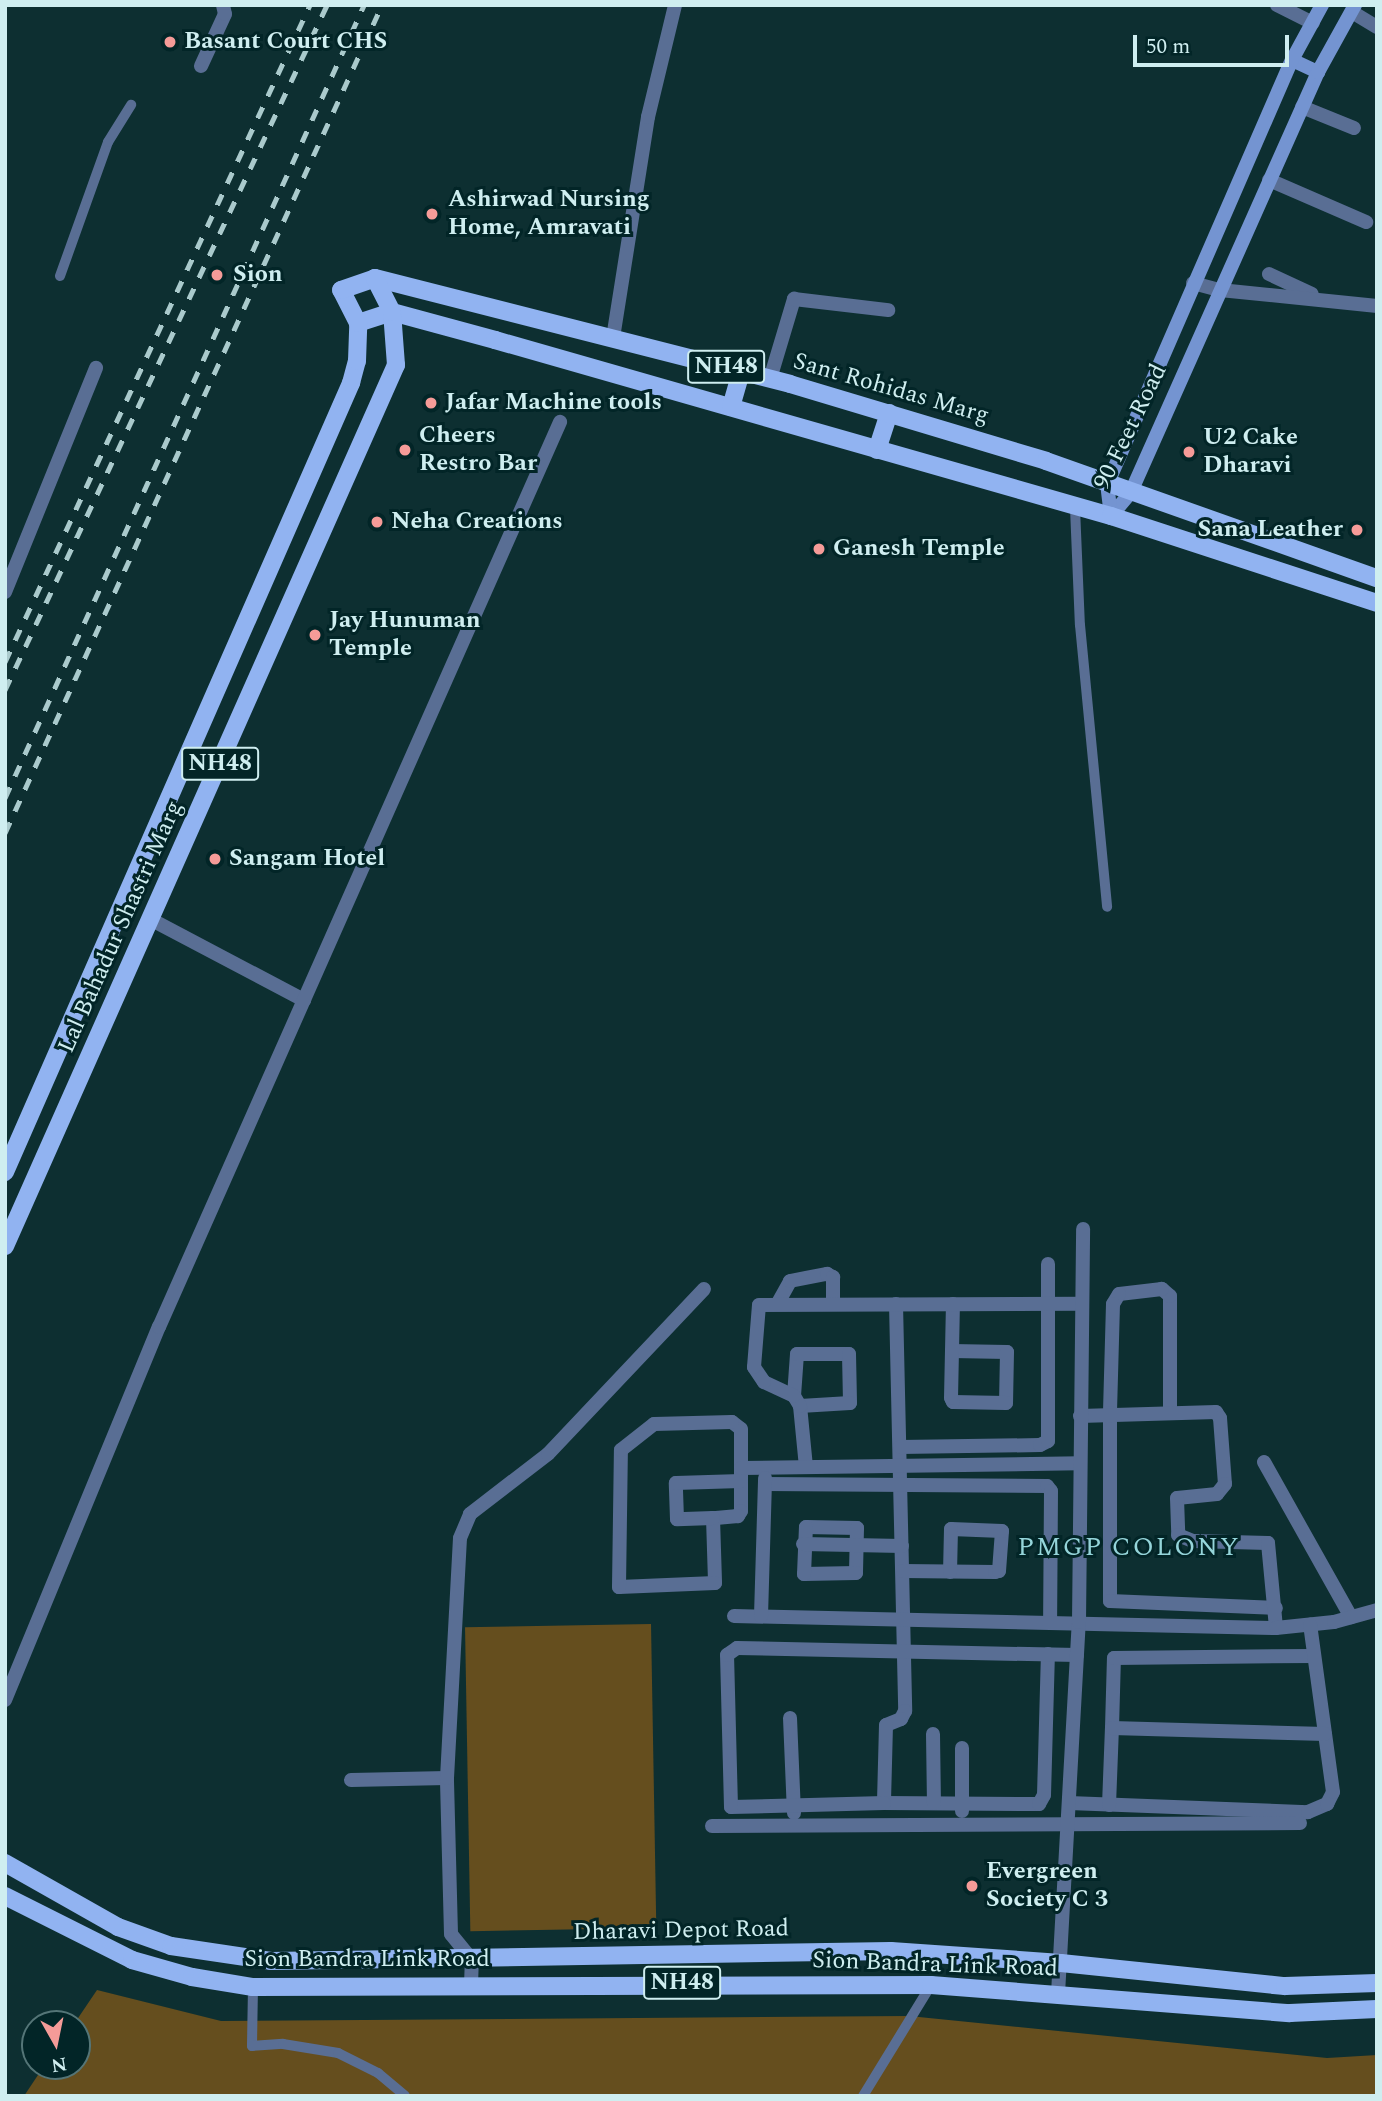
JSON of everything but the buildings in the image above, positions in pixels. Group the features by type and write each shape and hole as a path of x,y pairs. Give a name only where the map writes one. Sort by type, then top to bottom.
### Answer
{"main road":[{"name":"90 Feet Road","path":"1111,516 1107,485 1292,60 1322,5"},
{"name":"90 Feet Road","path":"1111,516 1131,492 1318,72 1354,9"},
{"path":"1292,60 1318,72"},
{"name":"Sant Rohidas Marg","path":"375,278 741,371 889,413 1046,461 1107,485 1377,578"},
{"name":"Lal Bahadur Shastri Marg","path":"5,1172 351,383 357,361 358,323 341,290 375,278 392,312 396,365 152,920 5,1246"},
{"path":"358,323 392,312 731,407 1075,508 1111,516 1377,603"},
{"path":"731,407 741,371"},
{"path":"877,450 889,413"},
{"path":"85,994 112,1007"},
{"name":"Dharavi Depot Road","path":"5,1863 118,1927 194,1951 271,1961 891,1951 1061,1963 1285,1986 1377,1983"},
{"name":"Sion Bandra Link Road","path":"5,1896 132,1960 192,1978 253,1987 931,1985 1290,2013 1377,2009"}],"street":[{"path":"201,66 225,14 223,5"},
{"path":"613,338 648,117 675,5"},
{"path":"1277,5 1312,23"},
{"path":"1354,9 1377,27"},
{"path":"1303,107 1354,128"},
{"path":"1268,184 1363,225"},
{"path":"1269,274 1295,292 1377,306"},
{"path":"1193,283 1220,290 1312,294"},
{"path":"770,379 794,299 888,310"},
{"path":"5,592 96,368"},
{"path":"5,1700 159,1327 560,422"},
{"path":"152,920 304,1000"},
{"path":"1058,1994 1079,1622 1083,1229"},
{"path":"900,1447 1040,1445 1048,1438 1048,1264"},
{"path":"778,1303 790,1282 827,1274 833,1277 833,1303"},
{"path":"471,1985 472,1959 451,1934 447,1778 460,1538 470,1514 491,1493 548,1454 704,1289"},
{"path":"1170,1412 1170,1296 1162,1289 1122,1293 1114,1300 1110,1413 1110,1601 1276,1608"},
{"path":"884,1803 886,1725 901,1719 905,1711 896,1304"},
{"path":"952,1351 1007,1352 1006,1404 955,1405 951,1398 952,1351 953,1304"},
{"path":"806,1467 797,1401 797,1354 849,1354 850,1403 797,1401 764,1382 754,1367 755,1312 759,1305 1082,1304"},
{"path":"1080,1416 1209,1411 1220,1418 1223,1489 1177,1498 1178,1535 1193,1541 1268,1544 1276,1629"},
{"path":"713,1518 712,1585 619,1587 623,1447 654,1423 732,1422 741,1429 741,1474 740,1514 713,1518 677,1518 676,1483 741,1474 765,1468 1079,1464"},
{"path":"934,1446 934,1485"},
{"path":"1016,1446 1017,1486"},
{"path":"1265,1462 1351,1617"},
{"path":"862,1467 863,1484"},
{"path":"761,1616 765,1468"},
{"path":"765,1484 1047,1486 1051,1492 1050,1620"},
{"path":"903,1571 950,1572 999,1571 1002,1531 951,1529 950,1572"},
{"path":"858,1545 856,1570 850,1576 804,1574 803,1545 858,1545 902,1546"},
{"path":"734,1616 1050,1620 1276,1629 1310,1625 1377,1610"},
{"path":"1069,1803 1318,1810 1333,1791 1310,1625"},
{"path":"1048,1654 1043,1800 1032,1805 729,1804 727,1655 737,1648 904,1651 1048,1654 1077,1655"},
{"path":"1109,1805 1114,1658 1314,1656"},
{"path":"790,1718 794,1825"},
{"path":"1112,1728 1325,1734"},
{"path":"933,1734 934,1803"},
{"path":"961,1823 962,1748"},
{"path":"351,1780 447,1778"},
{"path":"712,1826 1300,1823"}],"lane":[{"path":"60,276 108,142 131,105"},
{"path":"1075,508 1080,625 1107,907"},
{"path":"863,2096 931,1985"},
{"path":"253,1987 252,2046 283,2044 338,2053 378,2073 405,2096"}],"shaded area":[{"path":"651,1624 656,1928 470,1931 465,1627"},
{"path":"97,1990 221,2021 909,2016 1327,2058 1377,2055 1377,2096 24,2096 35,2080 91,2080 91,2010 83,2010"}],"railway":[{"path":"5,662 310,5"},
{"path":"5,690 327,5"},
{"path":"5,798 364,5"},
{"path":"5,833 382,5"}],"place":[{"name":"Basant Court CHS","path":"170,42"},
{"name":"Ashirwad Nursing Home, Amravati","path":"432,214"},
{"name":"Sion","path":"217,275"},
{"name":"Jafar Machine tools","path":"431,403"},
{"name":"Cheers Restro Bar","path":"405,450"},
{"name":"U2 Cake Dharavi","path":"1189,452"},
{"name":"Neha Creations","path":"377,522"},
{"name":"Sana Leather","path":"1357,530"},
{"name":"Ganesh Temple","path":"819,549"},
{"name":"Jay Hunuman Temple","path":"315,635"},
{"name":"Sangam Hotel","path":"215,859"},
{"name":"Evergreen Society C 3","path":"972,1886"}],"district":[{"name":"PMGP COLONY","path":"1129,1548"}]}
